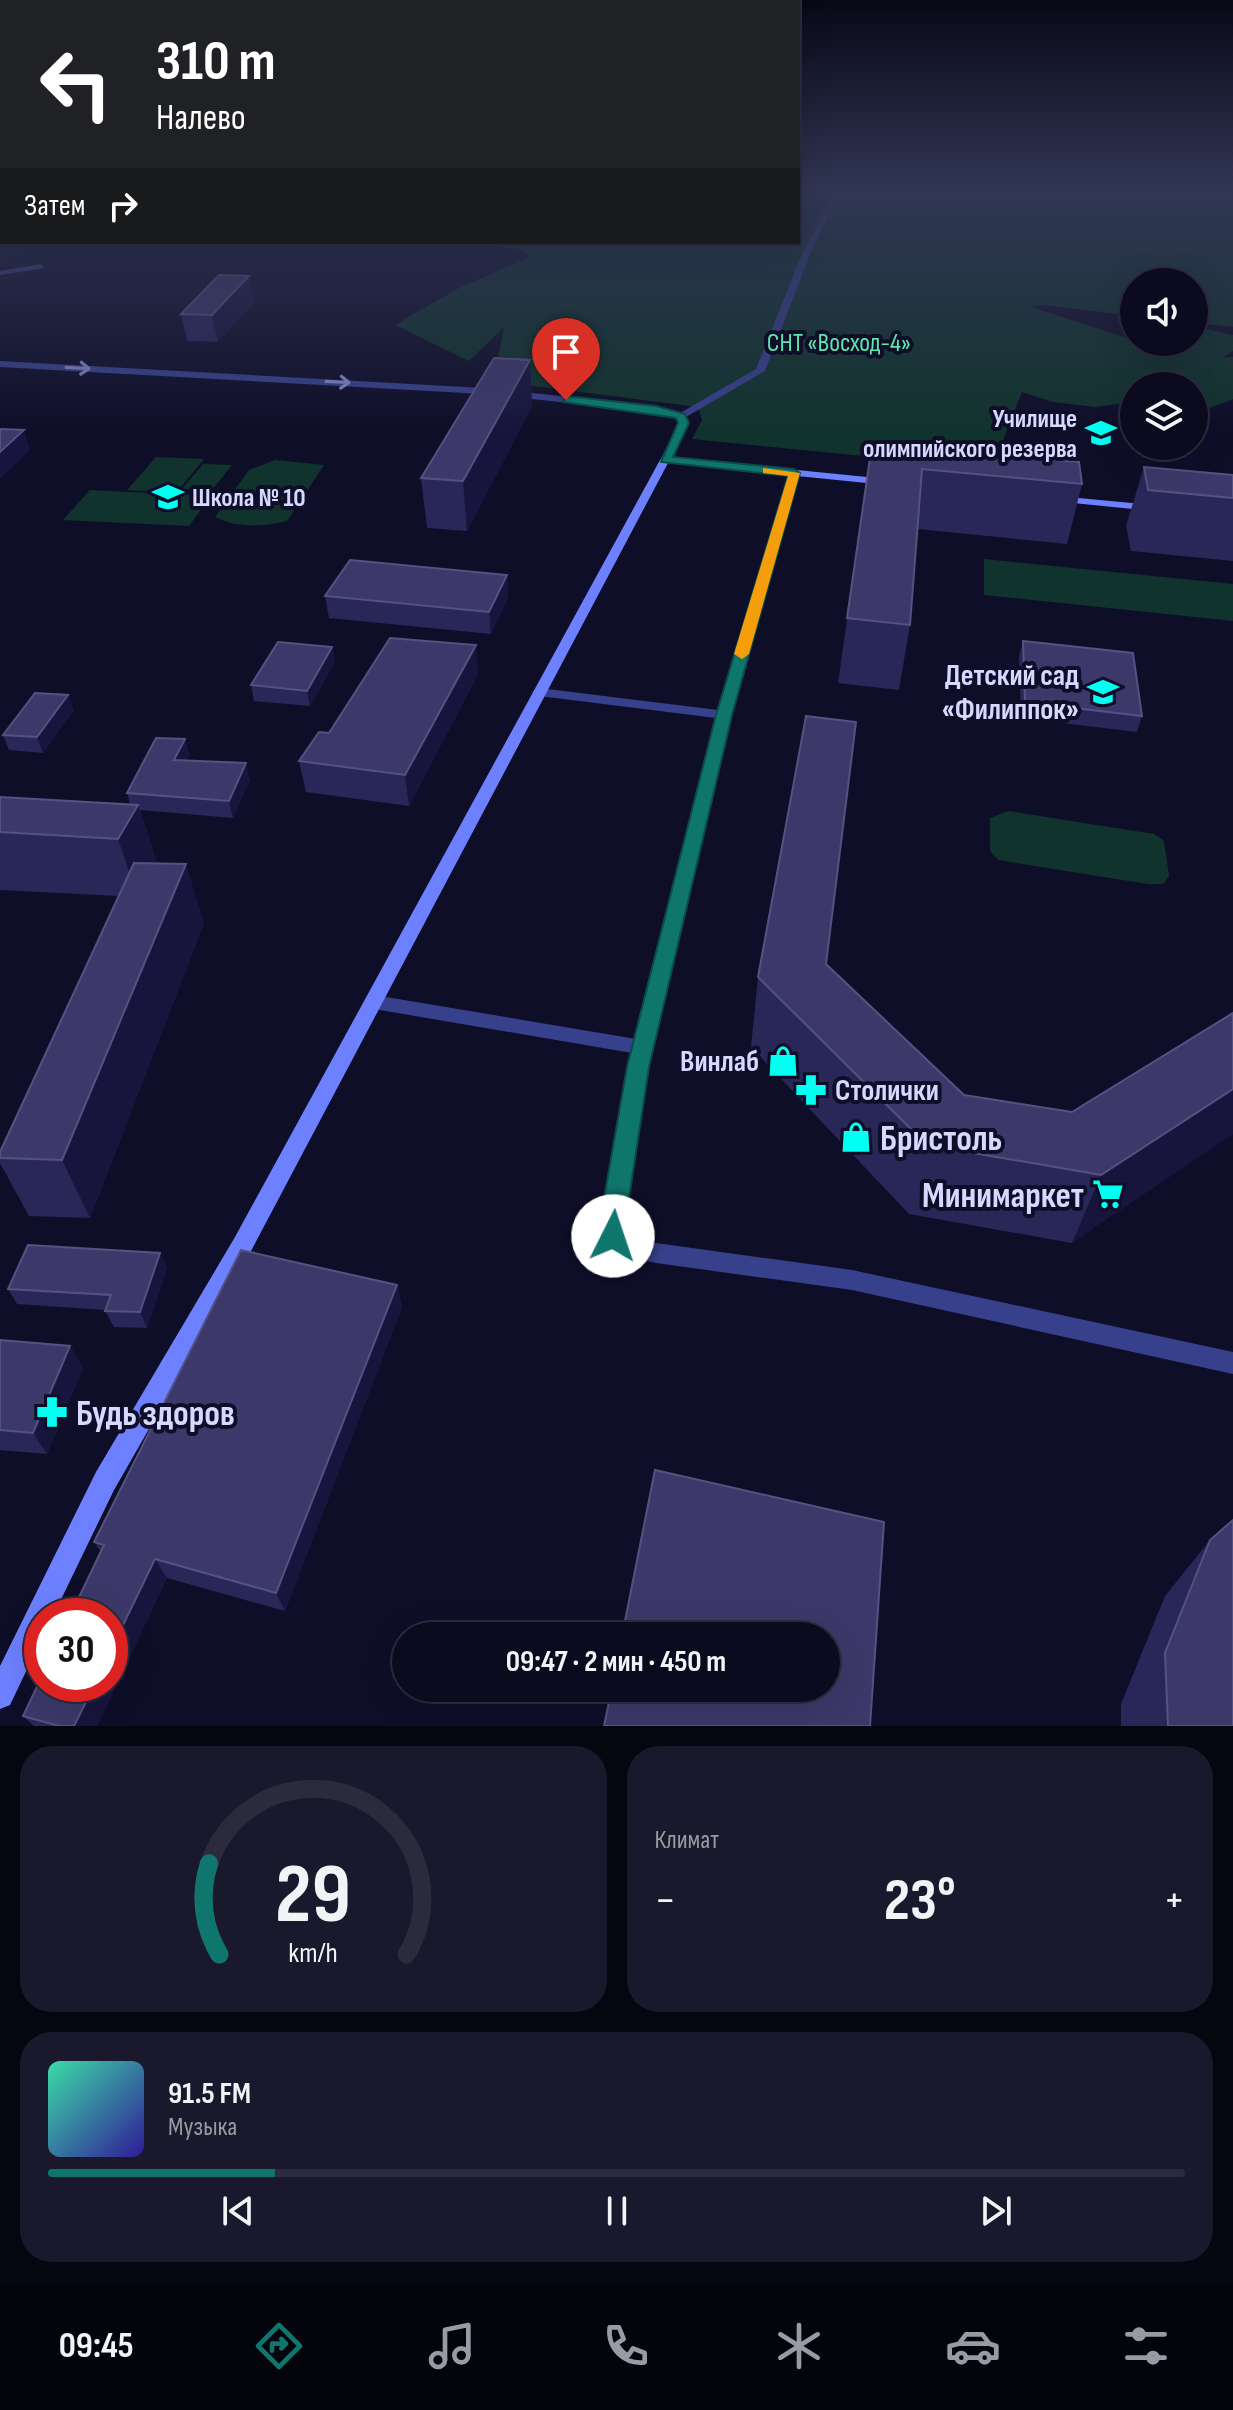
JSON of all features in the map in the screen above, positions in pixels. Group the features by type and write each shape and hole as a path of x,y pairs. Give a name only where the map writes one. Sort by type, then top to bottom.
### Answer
{"street":[{"path":"0,364 483,391 656,409 681,416 760,371 799,271"},
{"path":"0,1695 105,1481 243,1244 374,1002 680,434 684,423 681,416"},
{"path":"665,460 904,484"},
{"path":"794,473 724,715 644,1048 612,1226 613,1236 622,1246 852,1280 1233,1363"},
{"path":"1045,498 1172,509"},
{"path":"539,692 724,715"},
{"path":"374,1002 644,1048"}],"green space":[{"name":"СНТ «Восход-4»","path":"499,271 1120,271 1120,314 1044,305 1031,307 1120,336 1120,356 1208,356 1208,329 1233,335 1233,351 1222,358 1233,357 1233,399 1208,409 1208,372 1120,372 1120,404 1095,407 1053,402 1022,392 1001,445 903,460 692,439 702,420 698,407 494,381 504,327 469,361 395,325 457,289"},
{"name":"СНТ «Восход-4»","path":"1208,271 1233,271 1233,327 1208,324"},
{"path":"156,457 204,459 176,493 127,490"},
{"path":"275,460 324,465 287,521 250,525 215,517 249,470"},
{"path":"203,464 232,465 212,490 182,489"},
{"path":"90,490 211,496 189,526 63,520"},
{"path":"984,559 1233,584 1233,621 984,595"},
{"path":"1008,811 1154,834 1164,841 1169,876 1163,884 1148,884 998,860 990,851 990,818"}],"building":[{"path":"219,275 249,276 212,315 181,314"},
{"path":"494,358 530,360 463,481 421,478"},
{"path":"0,429 24,430 0,452"},
{"path":"872,444 1079,462 1082,484 922,469 910,625 847,618"},
{"path":"1144,467 1233,475 1233,498 1148,490"},
{"path":"350,560 507,575 489,612 325,596"},
{"path":"390,638 476,645 405,775 299,761 319,732 329,733"},
{"path":"1023,641 1133,653 1142,716 1025,702"},
{"path":"278,642 332,647 307,691 251,685"},
{"path":"35,693 68,695 37,737 3,735"},
{"path":"806,716 856,722 826,964 964,1095 1072,1112 1233,1013 1233,1089 1101,1175 927,1145 758,977"},
{"path":"156,738 185,739 174,760 246,763 229,801 127,793"},
{"path":"0,797 138,805 118,839 0,832"},
{"path":"134,863 186,864 62,1160 0,1158 0,1152"},
{"path":"28,1245 160,1253 140,1312 105,1311 111,1295 8,1289"},
{"path":"241,1250 397,1285 276,1593 155,1559 128,1615 128,1598 79,1598 104,1545 94,1542"},
{"path":"0,1340 70,1346 33,1433 0,1430"},
{"path":"655,1470 884,1522 870,1726 604,1726 609,1702 840,1702 840,1622 625,1622"},
{"path":"1233,1520 1233,1726 1168,1726 1165,1653 1210,1540"},
{"path":"30,1702 86,1702 74,1726 59,1726 23,1716"}],"slow traffic":[{"path":"742,654 794,473 767,470"}],"place":[{"name":"Училище олимпийского резерва","path":"1101,433"},
{"name":"Школа № 10","path":"168,497"},
{"name":"Детский сад «Филиппок»","path":"1103,692"},
{"name":"Винлаб","path":"783,1061"},
{"name":"Столички","path":"811,1090"},
{"name":"Бристоль","path":"856,1137"},
{"name":"Минимаркет","path":"1108,1194"},
{"name":"Будь здоров","path":"52,1412"}],"route":[{"path":"566,400 656,409 681,416 684,423 680,434 665,460 794,473 724,715 638,1067 615,1204 613,1236"}]}
